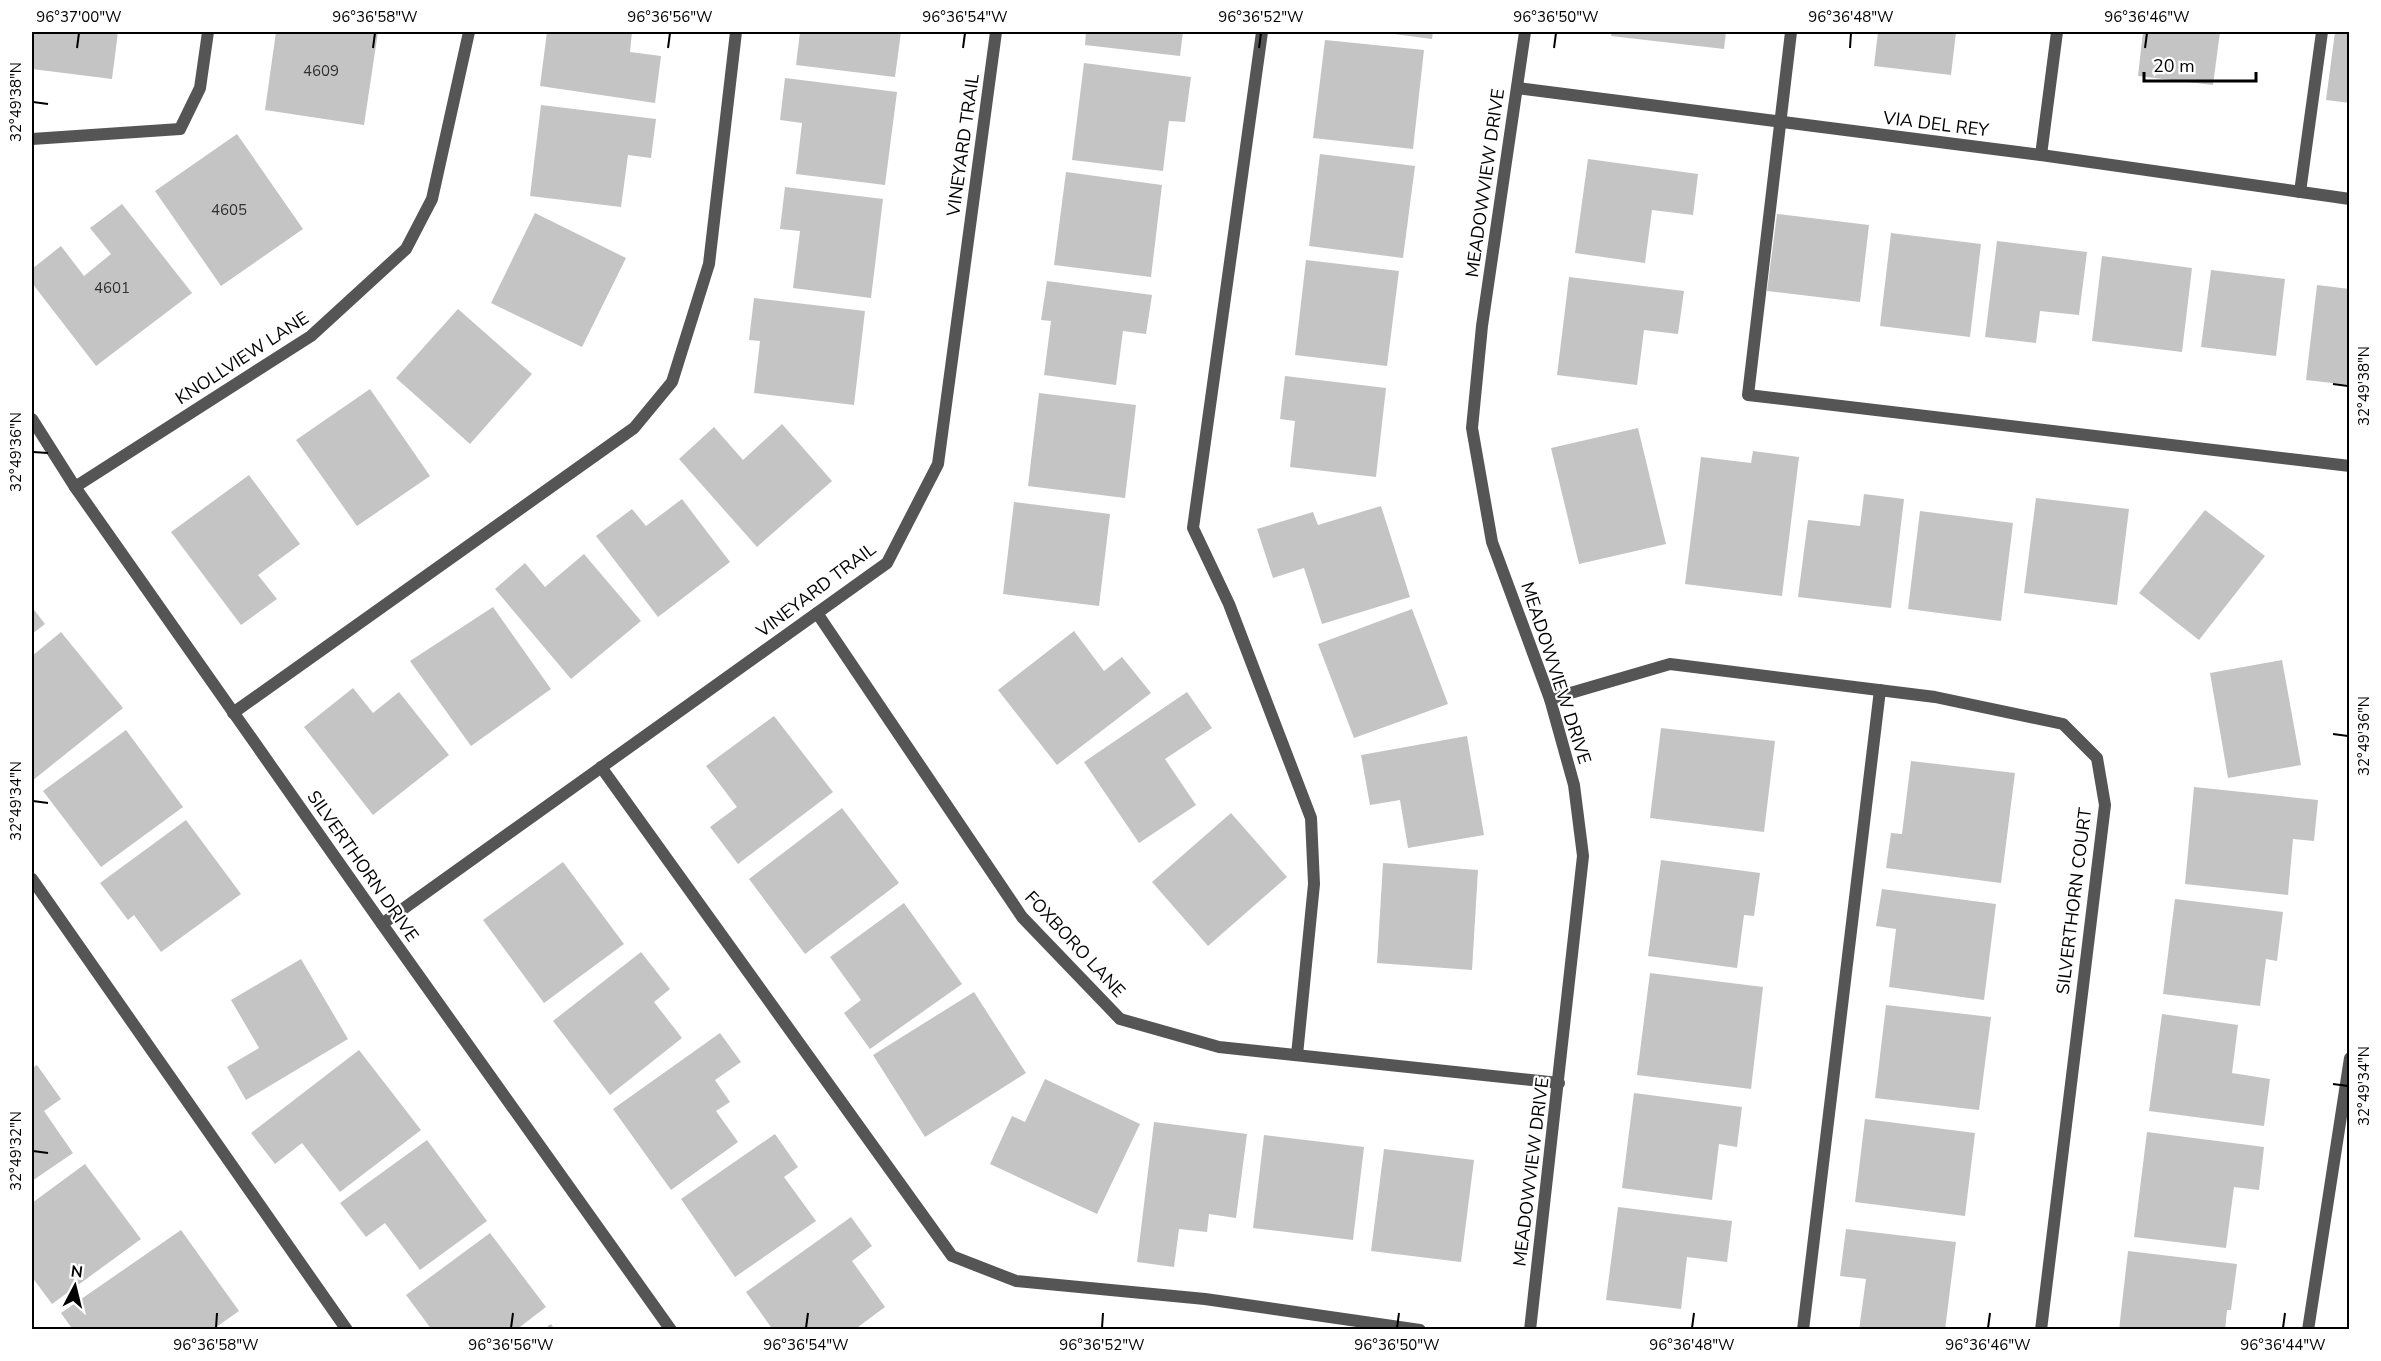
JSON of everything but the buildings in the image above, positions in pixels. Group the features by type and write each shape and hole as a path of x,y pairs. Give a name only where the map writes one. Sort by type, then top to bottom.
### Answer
{"street":[{"path":"32,139 180,129 200,88 208,32"},
{"name":"KNOLLVIEW LANE","path":"75,487 311,336 406,249 432,199 469,32"},
{"path":"233,713 634,428 672,382 709,264 736,32"},
{"name":"VINEYARD TRAIL","path":"382,924 887,563 938,464 996,32"},
{"path":"1262,32 1193,528 1229,604 1311,818 1314,884 1296,1055"},
{"name":"MEADOWVIEW DRIVE","path":"1525,32 1482,326 1472,428 1492,542 1550,699 1574,785 1582,856 1559,1083 1530,1329"},
{"path":"1791,32 1748,395 2349,466"},
{"path":"2041,155 2057,32"},
{"path":"2300,192 2322,32"},
{"name":"VIA DEL REY","path":"1517,88 2041,155 2349,199"},
{"name":"SILVERTHORN DRIVE","path":"32,419 75,487 233,713 671,1329"},
{"name":"FOXBORO LANE","path":"817,613 1022,917 1120,1019 1219,1047 1559,1083"},
{"name":"SILVERTHORN COURT","path":"1550,699 1670,664 1935,697 2063,724 2097,758 2104,805 2041,1329"},
{"path":"1803,1329 1880,690"},
{"path":"601,767 952,1256 1016,1281 1205,1299 1420,1329"},
{"path":"32,879 347,1329"},
{"path":"2308,1329 2349,1058"}]}
